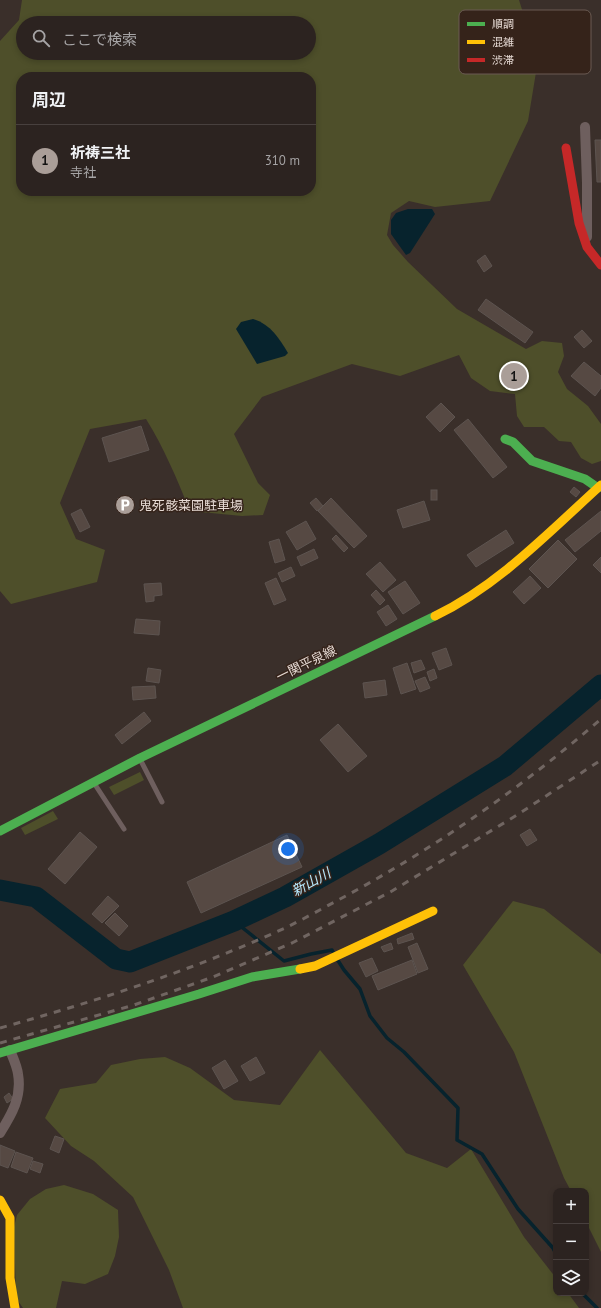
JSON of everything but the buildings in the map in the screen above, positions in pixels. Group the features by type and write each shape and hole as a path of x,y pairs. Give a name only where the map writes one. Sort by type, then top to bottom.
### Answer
{"street":[{"path":"585,127 588,183 587,247"},
{"path":"566,148 579,223 587,247 601,265"},
{"path":"505,439 513,442 532,461 585,479 600,489 589,498"},
{"name":"一関平泉線","path":"0,831 140,758 443,612 475,592 513,565 589,498"},
{"path":"0,1053 252,977 315,966 432,911"},
{"path":"0,1133 9,1119 18,1099 18,1074 10,1050"},
{"path":"0,1200 10,1218 10,1278 14,1308"}],"lane":[{"path":"140,758 162,802"},
{"path":"93,782 124,829"}],"green space":[{"path":"22,0 519,0 522,10 459,10 459,74 536,74 528,121 490,201 435,207 409,201 391,213 387,235 393,245 408,262 457,309 526,349 542,341 562,343 564,356 558,372 567,389 588,406 601,424 601,461 592,464 581,458 571,442 559,441 544,427 524,427 517,416 515,394 490,391 471,378 459,355 400,376 352,364 262,397 234,434 258,483 270,495 263,515 242,516 190,511 164,452 146,419 90,429 60,503 76,539 105,550 97,582 11,604 0,591 0,41 16,23 16,60 316,60 316,16 20,16"},
{"path":"140,772 144,780 114,795 109,787"},
{"path":"53,811 58,819 25,835 21,828"},
{"path":"513,901 544,909 601,954 601,1252 589,1228 589,1188 569,1188 564,1178 514,1052 463,965"},
{"path":"320,1050 406,1153 447,1168 471,1149 524,1237 553,1274 553,1296 570,1296 579,1308 183,1308 169,1270 133,1197 94,1161 71,1146 45,1118 60,1089 96,1083 111,1065 140,1059 165,1057 190,1068 234,1100 280,1105"},
{"path":"64,1185 93,1194 118,1210 119,1237 115,1256 108,1274 85,1284 62,1281 56,1308 23,1308 16,1298 14,1227 17,1215 30,1199 46,1189"}],"water":[{"path":"408,209 432,209 435,214 410,253 406,255 391,234 391,220 396,213"},
{"path":"253,319 264,324 274,332 288,353 285,356 257,364 236,329 241,322"}],"waterway":[{"name":"新山川","path":"0,890 36,897 116,959 130,962 234,921 285,897 379,844 505,766 601,685"},
{"path":"234,921 284,961 332,950 334,954"},
{"path":"337,959 360,989 370,1016 387,1038 404,1052 458,1108 457,1140 482,1154 518,1209 553,1248"},
{"path":"585,1296 597,1308"}],"railway":[{"path":"0,1028 73,1007 144,984 215,958 299,921 377,879 444,838 540,769 601,719"},
{"path":"0,1043 134,1005 213,977 292,943 392,891 517,815 601,760"}],"traffic: fast":[{"path":"505,439 513,442 532,461 585,479 598,488"},
{"path":"0,831 140,758 435,616"},
{"path":"0,1053 252,977 300,969"}],"traffic: slow":[{"path":"435,616 481,589 502,573 601,485"},
{"path":"300,969 315,966 433,911"},
{"path":"0,1200 10,1218 10,1278 15,1308"}],"traffic: jam":[{"path":"566,148 579,223 587,247 601,265"}],"place":[{"name":"祈祷三社","path":"514,376"},
{"name":"鬼死骸菜園駐車場","path":"125,505"}]}
